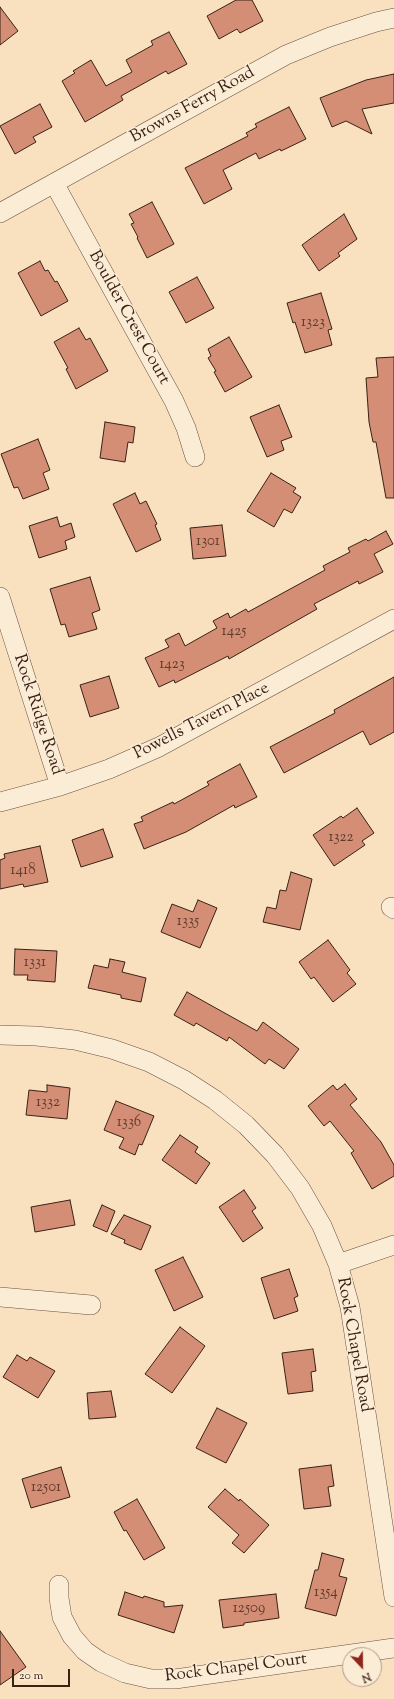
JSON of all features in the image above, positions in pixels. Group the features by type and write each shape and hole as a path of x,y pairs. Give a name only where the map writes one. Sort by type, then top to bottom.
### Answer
{"street":[{"name":"Browns Ferry Road","path":"0,213 286,55 330,37 376,22 394,18"},
{"name":"Boulder Crest Court","path":"54,183 174,401 186,428 195,458"},
{"name":"Rock Ridge Road","path":"0,597 60,786"},
{"name":"Powells Tavern Place","path":"0,802 60,786 109,769 159,747 394,619"},
{"name":"Rock Chapel Road","path":"0,1035 36,1036 75,1040 112,1049 156,1066 184,1080 215,1100 246,1125 275,1155 300,1188 322,1226 338,1264 350,1308 394,1597"},
{"path":"338,1264 394,1245"},
{"path":"0,1297 91,1305"},
{"name":"Rock Chapel Court","path":"59,1585 58,1598 62,1617 72,1636 85,1651 101,1662 125,1673 151,1678 175,1679 394,1648"}],"building":[{"path":"236,0 252,0 263,21 240,33 237,29 219,39 207,16"},
{"path":"0,7 18,31 0,45"},
{"path":"169,32 187,64 168,74 166,71 121,96 123,100 85,122 62,81 75,73 73,71 91,60 106,86 132,72 126,60 153,45 151,41"},
{"path":"394,74 394,103 362,109 372,134 346,121 332,127 320,98 366,80"},
{"path":"40,104 52,127 33,137 36,142 15,154 0,126"},
{"path":"289,107 306,139 281,151 280,149 259,159 256,153 223,170 232,189 204,204 185,168 248,136 246,133 257,127 255,124"},
{"path":"152,202 174,244 147,258 131,224 134,223 129,214"},
{"path":"344,214 357,239 338,253 340,256 319,271 302,245"},
{"path":"40,261 45,271 48,270 55,282 57,281 68,301 41,316 18,273"},
{"path":"197,277 214,308 186,323 169,292"},
{"path":"321,293 332,329 328,330 332,345 305,353 287,303"},
{"path":"79,328 86,340 90,338 108,371 76,389 66,369 68,368 54,342"},
{"path":"229,337 252,377 225,392 214,372 216,371 208,358 211,356 208,349"},
{"path":"394,357 394,498 386,498 376,442 373,442 369,422 366,378 378,377 376,358"},
{"path":"279,405 292,437 281,441 284,450 267,457 250,417"},
{"path":"105,422 135,427 133,443 128,442 125,462 100,458"},
{"path":"38,439 50,470 43,473 49,489 23,499 18,487 14,488 1,454"},
{"path":"271,473 296,488 293,492 301,497 292,513 284,509 274,527 247,511"},
{"path":"135,493 140,504 146,501 157,524 155,525 161,540 136,552 113,504"},
{"path":"57,517 60,527 71,523 75,537 65,541 67,549 39,558 29,526"},
{"path":"222,525 226,556 193,559 190,528"},
{"path":"386,531 393,544 374,554 383,572 359,584 358,581 314,604 317,609 229,659 228,656 175,683 174,680 159,687 145,658 169,647 165,640 179,633 185,646 217,628 213,621 228,613 230,618 246,609 248,612 325,570 323,566 350,552 348,548 366,539 368,541"},
{"path":"90,577 100,610 92,613 97,629 69,637 65,624 61,625 50,589"},
{"path":"109,676 119,708 90,717 80,685"},
{"path":"394,677 394,732 370,745 363,731 284,773 270,747 335,713 334,710"},
{"path":"240,764 257,797 235,808 234,805 186,832 144,849 134,824 143,821 141,817 173,802 174,804 209,785 207,782"},
{"path":"357,808 374,833 362,841 365,845 334,866 313,835 341,816 343,818"},
{"path":"103,829 113,857 81,867 72,840"},
{"path":"40,846 48,882 24,887 23,884 0,889 0,860 5,858 4,854"},
{"path":"291,872 312,879 300,930 263,922 267,907 276,909 280,890 286,891"},
{"path":"198,900 217,908 200,948 161,932 172,904 193,912"},
{"path":"328,940 350,970 347,973 356,984 333,1002 314,977 311,979 299,962"},
{"path":"15,949 57,951 55,982 27,980 28,975 14,975"},
{"path":"110,959 125,962 122,972 146,978 141,1002 121,998 121,995 88,988 94,965 108,968"},
{"path":"187,992 257,1031 263,1022 299,1049 284,1069 269,1059 265,1064 229,1037 227,1041 196,1023 194,1026 174,1015"},
{"path":"345,1084 357,1099 350,1105 381,1142 394,1165 394,1176 372,1189 351,1153 354,1151 330,1121 324,1126 308,1106 333,1085 337,1090"},
{"path":"47,1085 70,1088 67,1119 26,1115 29,1090 47,1092"},
{"path":"116,1101 154,1116 142,1145 139,1144 135,1155 119,1148 124,1138 104,1130"},
{"path":"180,1135 198,1147 195,1152 210,1163 196,1184 162,1160"},
{"path":"244,1190 256,1208 252,1211 263,1228 243,1242 219,1207"},
{"path":"70,1200 75,1225 35,1232 31,1207"},
{"path":"102,1205 115,1211 107,1232 93,1226"},
{"path":"124,1215 151,1226 141,1250 124,1243 125,1240 111,1234"},
{"path":"183,1257 203,1297 174,1311 155,1270"},
{"path":"289,1269 298,1296 294,1298 298,1311 274,1319 261,1278"},
{"path":"180,1327 205,1346 172,1393 145,1374"},
{"path":"313,1349 316,1371 311,1372 313,1391 288,1394 282,1353"},
{"path":"17,1355 27,1361 30,1357 55,1371 38,1398 3,1377"},
{"path":"111,1391 116,1417 89,1419 87,1393"},
{"path":"217,1408 247,1423 226,1463 196,1448"},
{"path":"331,1465 334,1486 328,1487 331,1506 304,1509 299,1469"},
{"path":"61,1467 70,1497 31,1508 22,1479"},
{"path":"225,1489 239,1501 240,1499 269,1525 244,1553 232,1543 239,1535 208,1507"},
{"path":"137,1499 165,1548 144,1560 126,1530 124,1531 114,1512"},
{"path":"322,1553 344,1559 339,1576 347,1578 336,1616 305,1608 315,1570 318,1570"},
{"path":"125,1592 143,1598 144,1596 164,1602 164,1607 183,1605 174,1633 118,1615"},
{"path":"276,1594 279,1618 244,1623 244,1625 223,1628 219,1600"},
{"path":"0,1631 26,1667 0,1685"}]}
